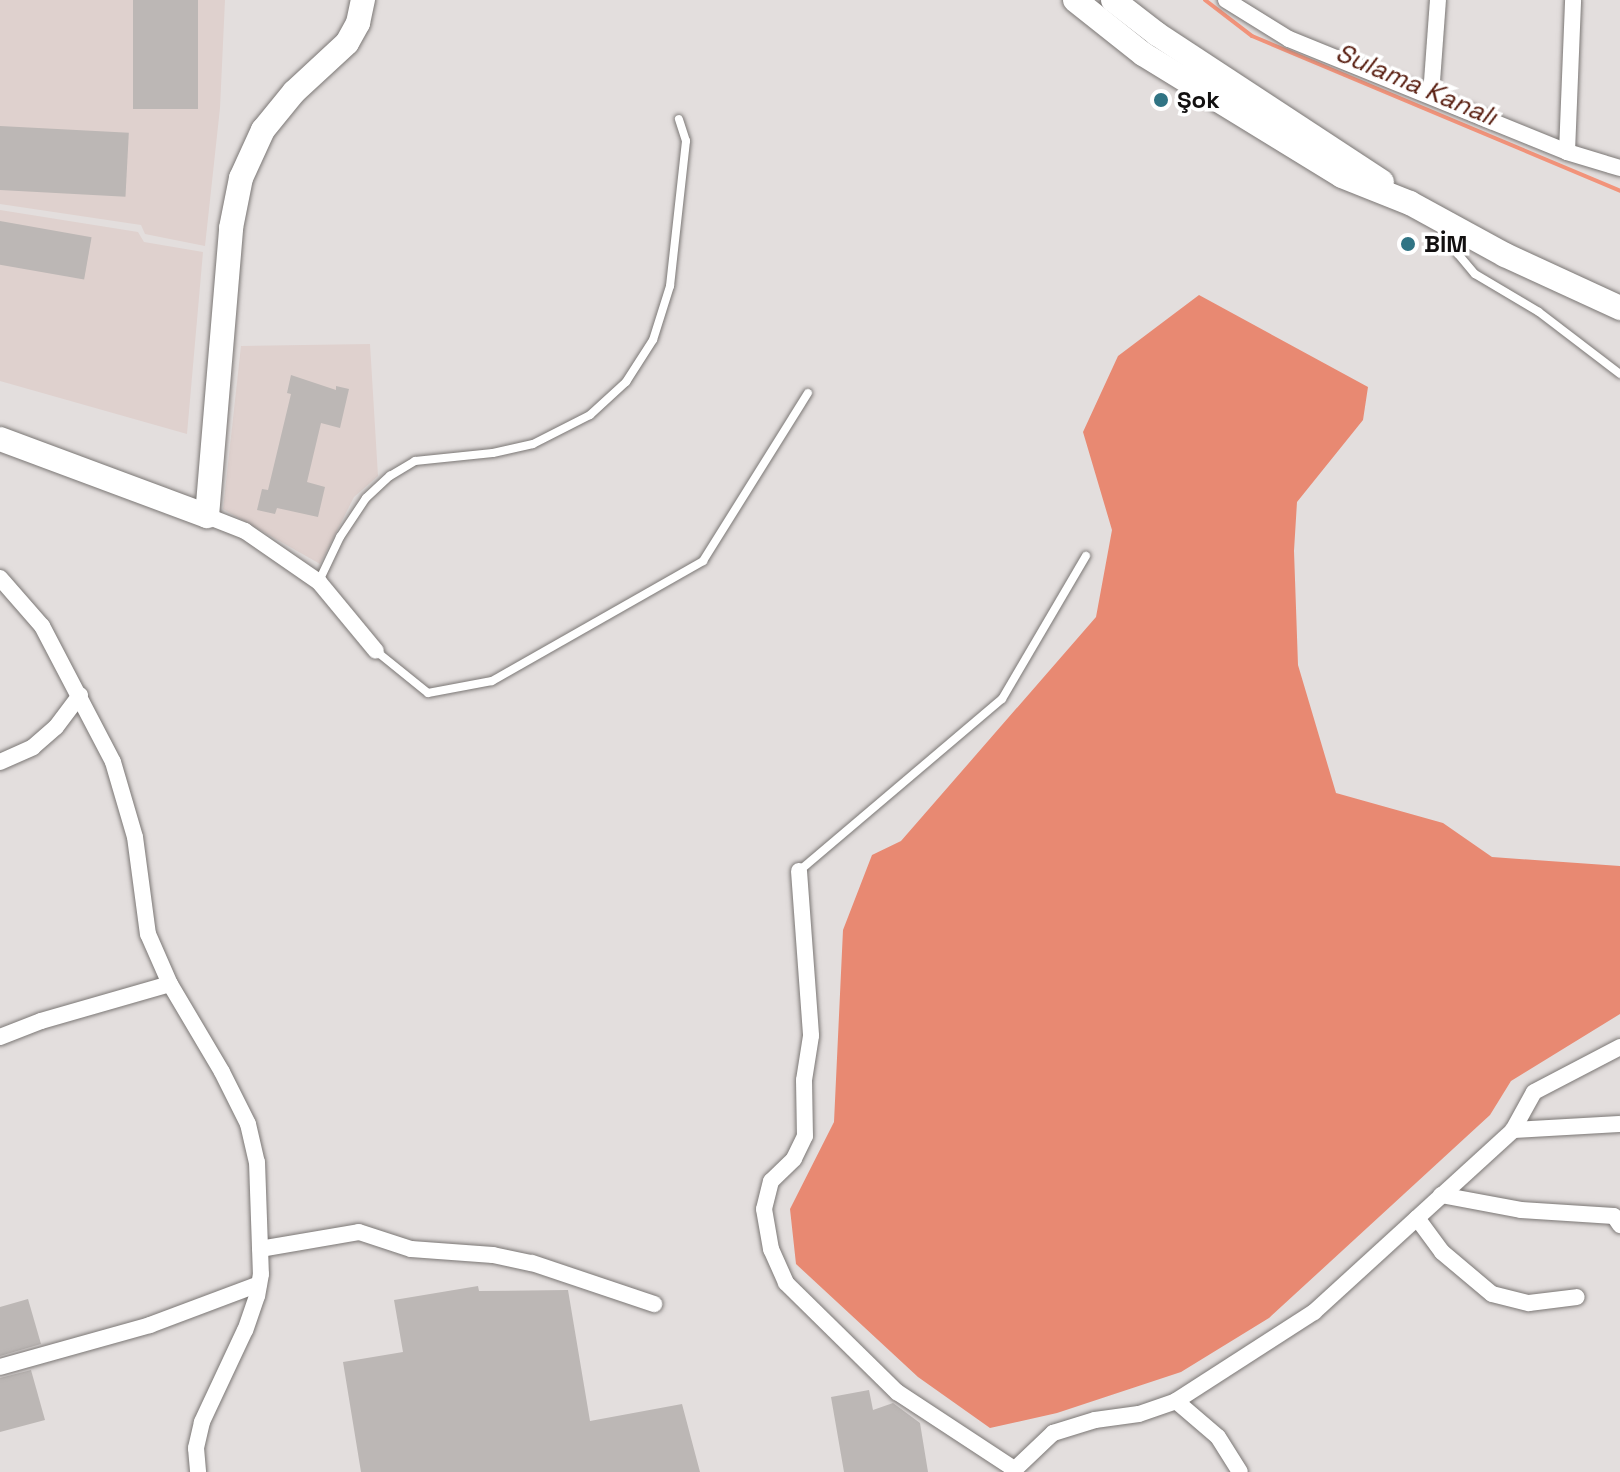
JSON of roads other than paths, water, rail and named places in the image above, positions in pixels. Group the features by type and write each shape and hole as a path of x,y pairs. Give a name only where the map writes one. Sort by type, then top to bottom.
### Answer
{"street":[{"path":"207,516 231,228 241,178 263,130 294,92 347,43 358,23 363,0"},
{"path":"1075,0 1111,5 1143,54 1342,176 1410,203 1505,255 1620,308"},
{"path":"1226,0 1289,39 1567,152 1620,168"},
{"path":"1431,95 1438,0"},
{"path":"1567,152 1573,0"},
{"path":"0,439 245,531 319,582 376,651"},
{"path":"0,578 42,626 80,695 125,795 148,934 170,984 222,1072 248,1124 257,1162 259,1284 245,1330 202,1422 196,1448 198,1472"},
{"path":"0,762 33,747 56,727 80,695"},
{"path":"799,871 811,1036 804,1080 805,1136 794,1159 771,1181 764,1209 771,1249 786,1283 897,1392 1013,1471 1053,1433 1095,1420 1139,1414 1176,1401 1314,1312 1513,1130 1534,1092 1620,1047"},
{"path":"0,1037 41,1021 170,984"},
{"path":"1513,1130 1620,1124"},
{"path":"1441,1195 1521,1210 1614,1216 1620,1225"},
{"path":"1417,1218 1442,1252 1492,1294 1529,1303 1577,1297"},
{"path":"260,1249 359,1232 411,1249 493,1255 532,1263 654,1304"},
{"path":"0,1367 150,1325 259,1284"},
{"path":"1176,1401 1218,1437 1240,1472"}],"lane":[{"path":"319,582 348,524 366,498 390,476 415,461 493,453 533,444 590,415 626,382 653,340 670,286 686,141 679,119"},
{"path":"1459,230 1458,254 1475,274 1539,312 1620,374"},
{"path":"376,651 428,693 492,681 703,561 808,393"},
{"path":"799,871 1002,699 1086,556"}],"waterway":[{"name":"Sulama Kanalı","path":"1205,0 1252,36 1620,191"}],"place":[{"name":"Şok","path":"1161,100"},
{"name":"BİM","path":"1408,244"}]}
